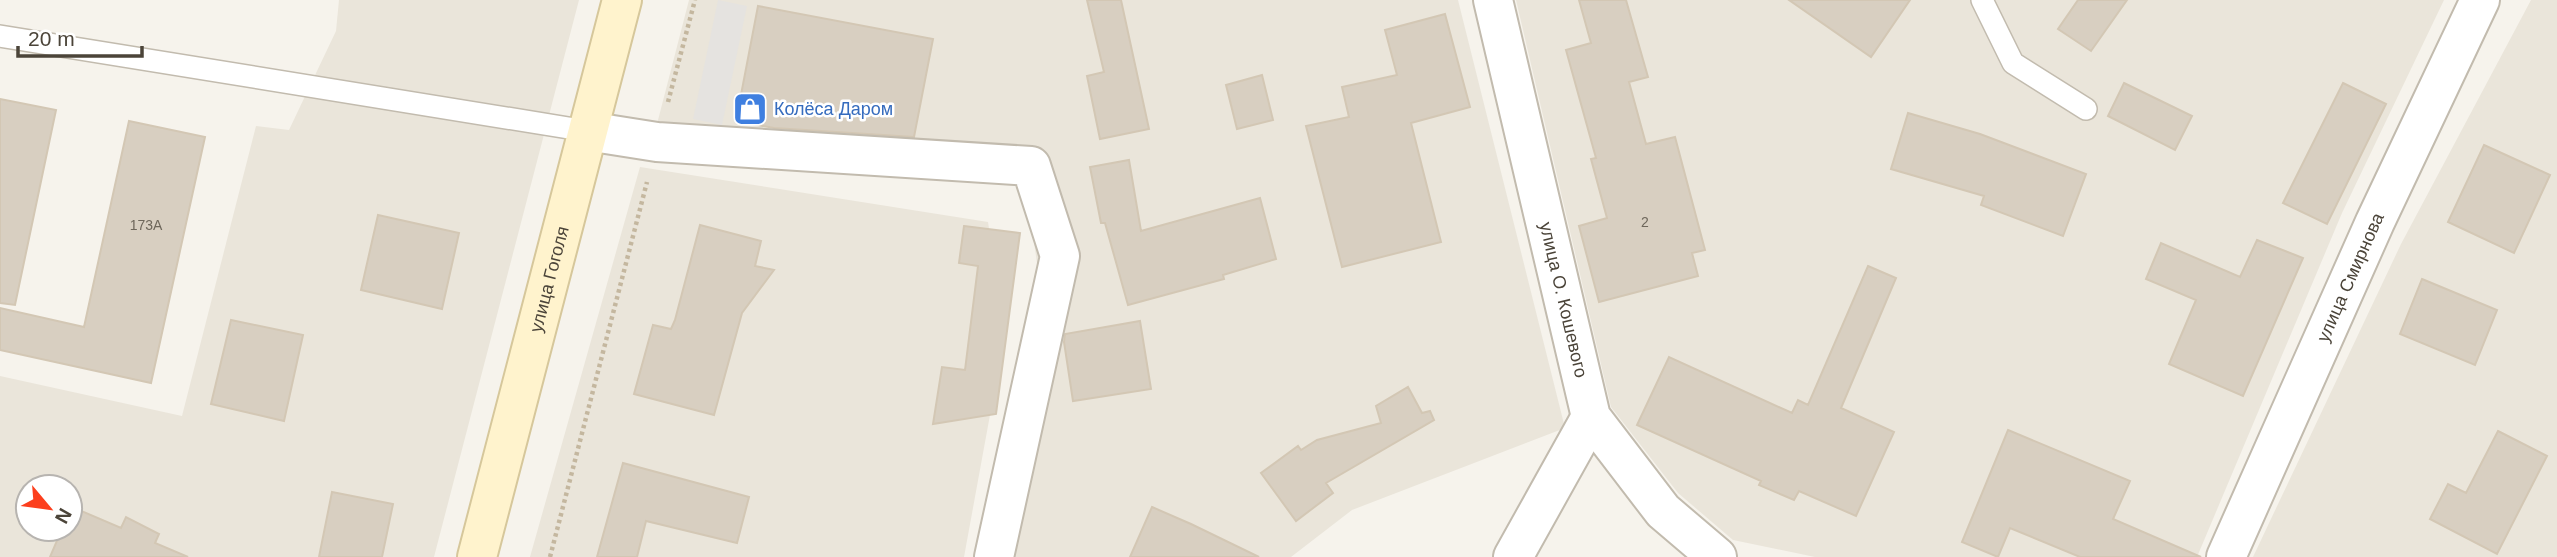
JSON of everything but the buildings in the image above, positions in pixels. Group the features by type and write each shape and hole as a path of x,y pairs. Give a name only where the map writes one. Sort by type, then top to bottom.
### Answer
{"main road":[{"name":"улица Гоголя","path":"477,557 622,0"}],"street":[{"name":"улица О. Кошевого","path":"1493,0 1591,417 1664,511 1717,557"},
{"name":"улица Смирнова","path":"2226,557 2375,222 2480,0"},
{"path":"587,131 657,142 1031,166 1060,256 994,557"},
{"path":"1513,557 1591,417"}],"lane":[{"path":"1982,0 2013,64 2086,109"},
{"path":"0,36 587,131"}],"path":[{"path":"550,557 695,0"}],"shaded area":[{"path":"339,0 579,0 434,557 0,557 0,376 182,416 256,126 289,130 336,31"},
{"path":"689,0 1458,0 1565,428 1352,510 1291,557 1007,557 1048,341 1025,178 657,124"},
{"path":"718,0 747,6 722,125 693,119"},
{"path":"1516,0 2444,0 2342,213 2197,557 1815,557 1733,540 1678,493 1611,407"},
{"path":"2531,0 2557,0 2557,557 2253,557 2401,244"},
{"path":"640,167 988,222 1005,333 964,557 530,557"}],"place":[{"name":"Колёса Даром","path":"750,109"}]}
